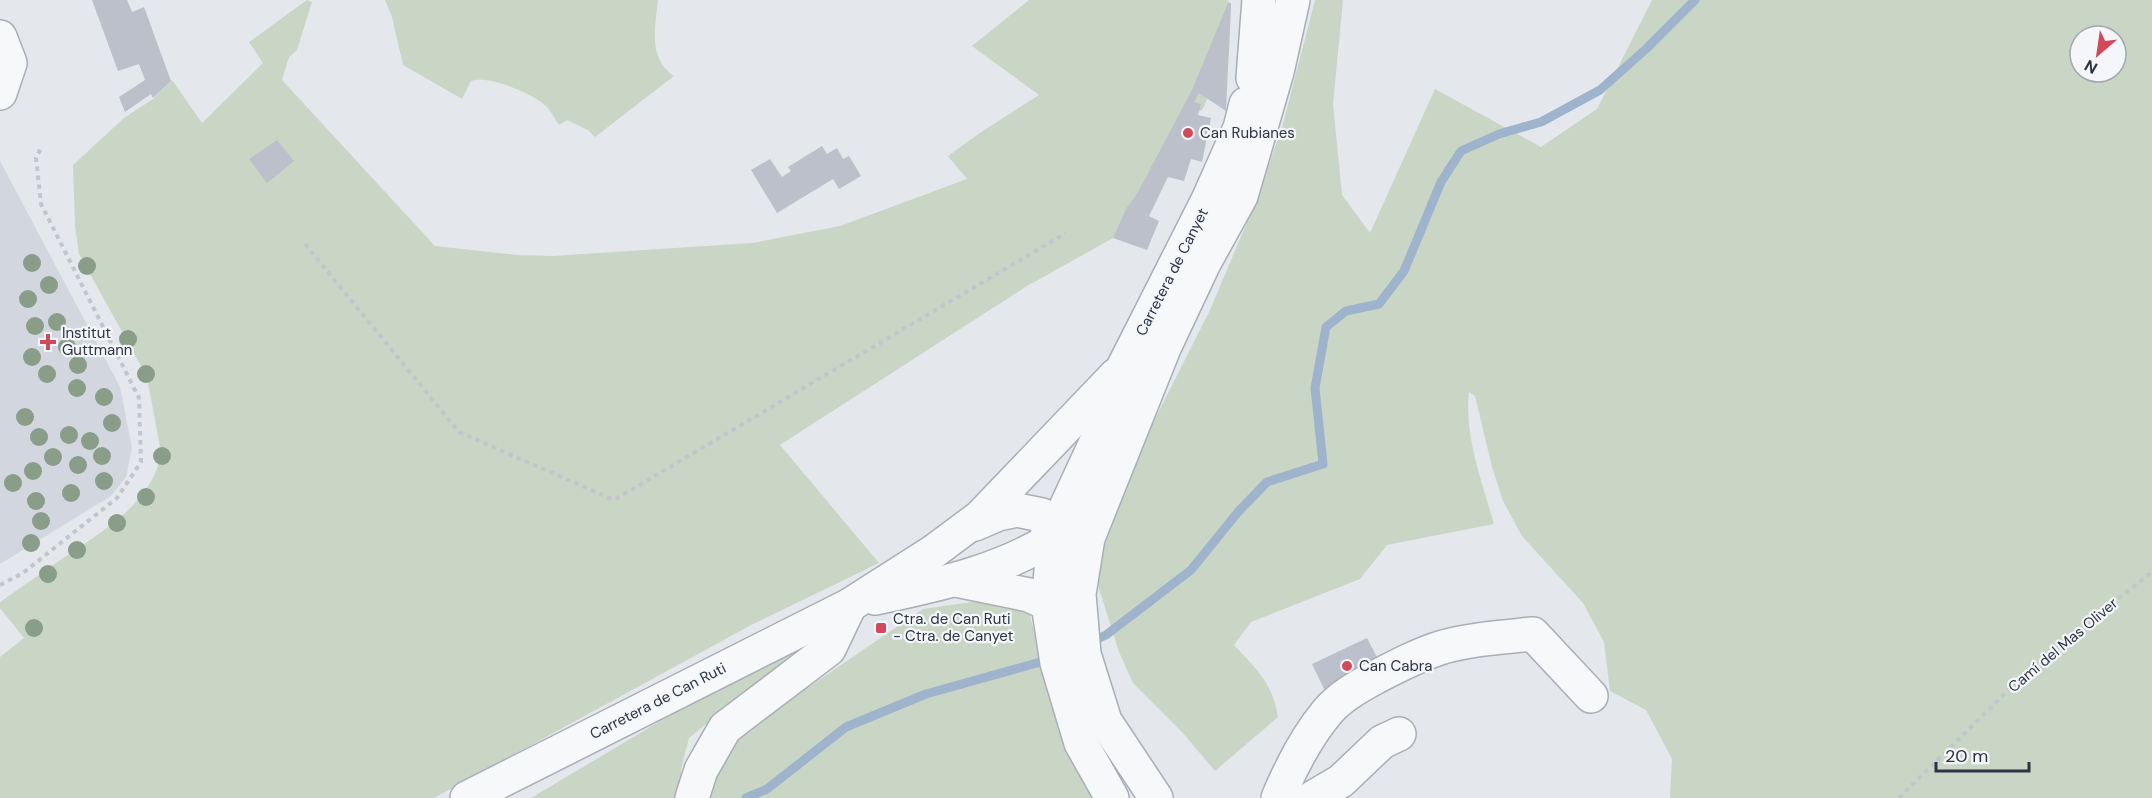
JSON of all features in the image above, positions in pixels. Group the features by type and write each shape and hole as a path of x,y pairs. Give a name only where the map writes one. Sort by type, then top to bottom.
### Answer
{"street":[{"path":"1253,78 1259,0"},
{"name":"Carretera de Canyet","path":"1064,599 1054,538 1060,520 1098,438 1123,368 1208,200 1240,128 1262,51 1272,0"},
{"name":"Carretera de Canyet","path":"1164,348 1204,263 1241,196 1277,72 1293,0"},
{"path":"0,37 10,63 0,93"},
{"path":"1153,794 1112,759 1093,733 1057,663 1064,599 1164,348"},
{"name":"Carretera de Can Ruti","path":"850,605 956,580 1036,549 1078,520 1085,497 1131,396 1164,348"},
{"path":"965,528 980,517 1123,368"},
{"path":"965,528 998,514 1017,510 1042,515 1054,538"},
{"name":"Carretera de Can Ruti","path":"467,798 850,605 933,552 965,528"},
{"path":"956,580 1029,595 1064,599"},
{"path":"692,798 701,770 725,728 829,649 850,605"},
{"path":"1278,798 1289,771 1312,732 1335,704 1347,693 1440,648 1473,640 1533,634 1591,696"},
{"path":"1093,733 1112,798"},
{"path":"1312,798 1341,782 1382,742 1399,734"}],"path":[{"path":"0,585 23,573 117,498 141,462 139,398 40,204 36,158 41,148"},
{"path":"305,244 459,432 614,500 1066,232"},
{"name":"Camí del Mas Oliver","path":"1899,798 2033,666 2152,572"}],"shaded area":[{"name":"Institut Guttmann","path":"0,161 120,387 132,448 126,477 111,496 0,564"}],"green space":[{"path":"307,0 312,2 297,50 289,57 282,80 435,246 518,255 552,256 752,243 840,226 967,179 948,156 1039,95 972,46 1029,0 1227,0 1231,4 1229,55 1202,110 1180,116 1115,237 1027,286 780,445 879,563 753,624 434,798 0,798 0,657 24,638 0,608 0,602 98,535 126,512 149,485 157,470 161,453 147,377 79,254 75,226 73,165 124,118 153,99 172,80 202,123 263,63 249,42"},
{"path":"385,0 658,0 655,31 657,52 660,61 674,76 595,137 588,130 567,120 559,125 546,106 510,86 488,81 471,81 462,99 403,65 392,17"},
{"path":"1315,0 1343,0 1333,104 1342,195 1370,233 1435,89 1541,147 1597,109 1652,0 2152,0 2152,798 1670,798 1672,759 1646,710 1610,691 1604,642 1583,603 1522,536 1503,501 1492,467 1475,396 1469,392 1468,409 1472,442 1494,524 1387,545 1360,579 1251,622 1234,645 1268,686 1278,717 1215,771 1182,732 1133,683 1119,652 1096,579 1098,558 1149,431 1210,310 1248,220 1282,128"},
{"path":"972,602 1004,602 1029,612 1064,743 1094,798 700,798 722,746 923,609"},
{"path":"797,651 689,738 681,769 681,798 531,798 672,714"}],"building":[{"path":"92,0 127,0 132,12 144,7 171,81 153,98 151,94 125,112 119,97 145,80 139,64 118,71"},
{"name":"Can Rubianes","path":"1228,3 1231,3 1226,111 1199,93 1194,102 1201,104 1198,115 1211,118 1202,162 1191,159 1184,181 1168,177 1149,216 1159,221 1147,250 1113,238 1126,209 1138,192 1192,90"},
{"path":"277,140 294,161 267,183 249,159"},
{"path":"822,146 827,154 837,148 843,159 849,156 861,176 839,189 833,179 777,213 751,170 770,159 782,177 791,171 788,167"},
{"name":"Can Cabra","path":"1367,638 1382,667 1326,693 1312,664"}],"waterway":[{"path":"1088,643 1106,635 1191,570 1238,512 1267,482 1323,464 1315,388 1326,327 1346,311 1379,304 1404,271 1441,182 1461,151 1499,134 1541,122 1600,90 1647,48 1695,0"},
{"path":"746,798 767,789 846,727 926,694 1051,659"}],"place":[{"name":"Can Rubianes","path":"1188,133"},
{"name":"Institut Guttmann","path":"48,342"},
{"name":"Ctra. de Can Ruti - Ctra. de Canyet","path":"881,628"},
{"name":"Can Cabra","path":"1347,666"}]}
